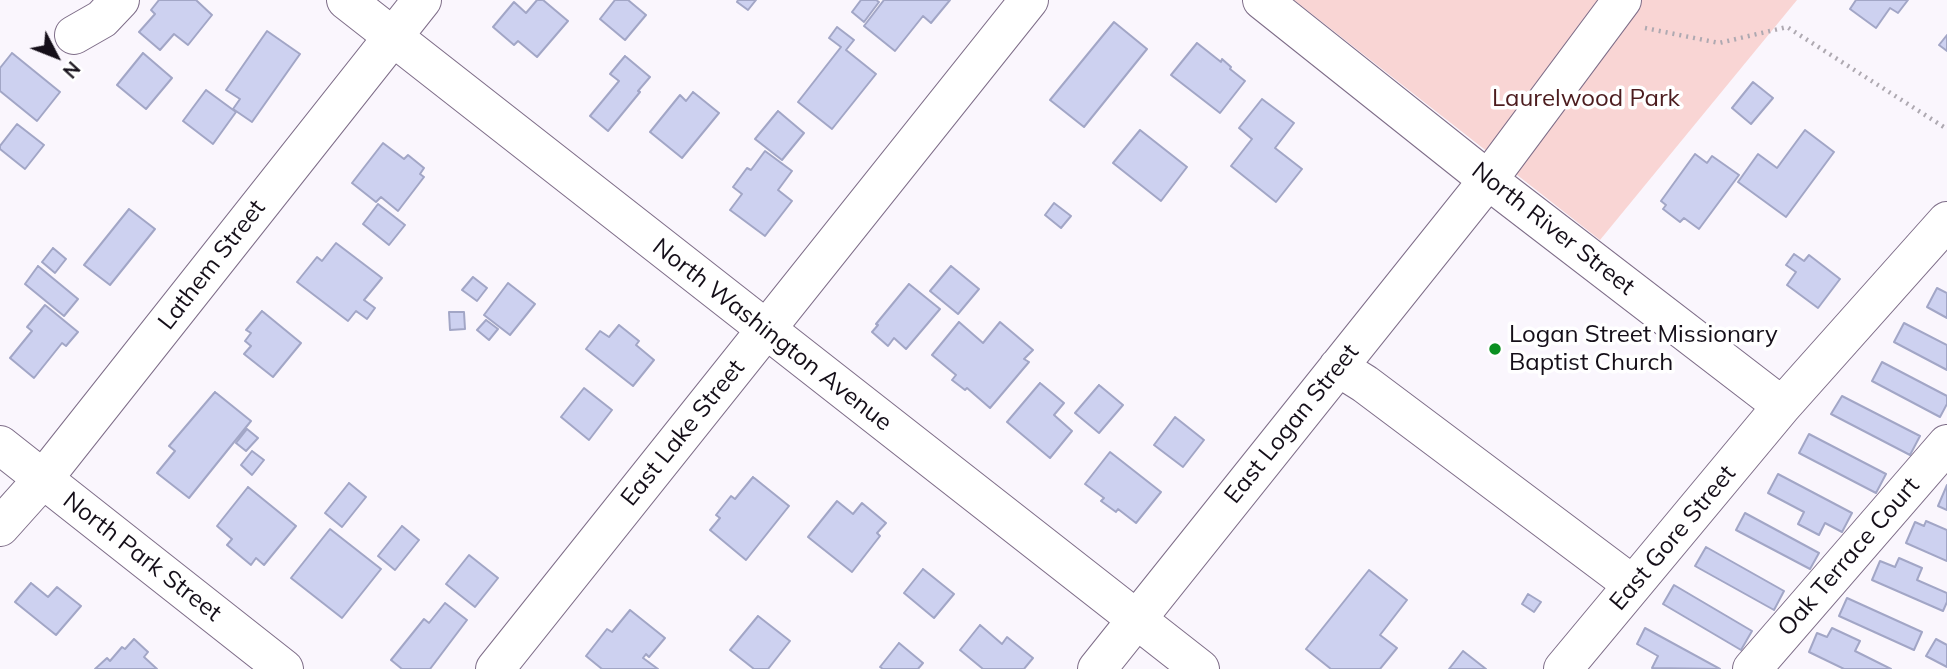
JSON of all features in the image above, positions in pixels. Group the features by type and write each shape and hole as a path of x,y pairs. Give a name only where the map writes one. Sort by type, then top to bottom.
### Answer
{"street":[{"path":"74,36 102,19 120,0"},
{"name":"North Washington Avenue","path":"346,0 1200,669"},
{"name":"Lathem Street","path":"0,527 43,479 422,0"},
{"name":"East Lake Street","path":"495,669 1028,0"},
{"name":"North River Street","path":"1262,0 1488,180 1782,407"},
{"name":"East Logan Street","path":"1097,669 1488,180 1614,10"},
{"path":"1782,407 1947,221"},
{"path":"1338,367 1365,384 1633,585"},
{"name":"East Gore Street","path":"1563,669 1782,407"},
{"name":"Oak Terrace Court","path":"1752,669 1947,444"},
{"name":"North Park Street","path":"0,445 284,669"}],"path":[{"path":"1614,10 1719,43 1787,27 1947,130"}],"green space":[{"name":"Laurelwood Park","path":"1294,0 1797,0 1600,240"}],"building":[{"path":"159,0 196,0 212,15 188,45 174,34 160,50 139,32 155,14 151,10"},
{"path":"537,0 543,0 568,21 537,57 518,41 514,45 493,27 514,2 526,13"},
{"path":"615,0 628,0 646,15 625,40 600,19"},
{"path":"756,0 748,10 737,2"},
{"path":"861,0 879,2 864,22 852,12"},
{"path":"884,0 950,0 931,23 923,16 895,51 864,26"},
{"path":"1856,0 1908,0 1898,13 1890,8 1876,28 1850,9"},
{"path":"1114,22 1147,49 1084,127 1050,100"},
{"path":"837,27 854,40 846,50 876,74 832,129 798,102 841,47 829,38"},
{"path":"267,31 300,54 252,122 233,109 240,99 226,90"},
{"path":"1947,35 1947,51 1939,45"},
{"path":"1197,43 1221,62 1222,59 1245,81 1220,113 1171,75"},
{"path":"12,53 60,92 37,121 0,91 0,68"},
{"path":"143,53 172,78 146,109 117,85"},
{"path":"625,56 650,77 608,131 590,116 619,81 610,74"},
{"path":"1753,82 1773,98 1751,124 1732,108"},
{"path":"206,90 236,112 213,144 183,121"},
{"path":"693,92 719,113 682,158 650,132 680,95 686,101"},
{"path":"1262,99 1294,123 1275,148 1302,169 1276,202 1231,166 1252,139 1239,128"},
{"path":"778,111 804,133 782,160 755,139"},
{"path":"17,124 44,145 25,169 0,149"},
{"path":"1140,130 1187,167 1161,201 1113,163"},
{"path":"1805,130 1834,152 1786,217 1738,182 1758,154 1777,168"},
{"path":"383,143 404,159 408,155 424,168 420,174 424,177 398,211 381,197 376,202 352,183"},
{"path":"765,151 792,171 778,190 792,201 765,236 730,210 742,194 733,187 747,168 751,170"},
{"path":"1695,154 1707,163 1712,156 1739,175 1699,229 1684,218 1680,222 1663,209 1666,205 1661,201"},
{"path":"1054,203 1071,216 1061,228 1045,215"},
{"path":"378,204 405,225 389,245 363,224"},
{"path":"129,209 155,229 110,285 84,265"},
{"path":"336,243 382,278 364,300 375,308 367,319 356,311 348,321 297,282 317,257 322,261"},
{"path":"53,248 66,259 55,273 42,262"},
{"path":"1794,254 1804,261 1809,255 1840,279 1818,308 1787,285 1796,272 1786,265"},
{"path":"38,266 78,299 64,316 25,284"},
{"path":"951,266 979,289 958,314 930,291"},
{"path":"473,277 487,288 477,301 462,290"},
{"path":"508,283 535,304 510,335 484,315"},
{"path":"909,284 940,309 906,349 894,338 888,346 872,332"},
{"path":"1937,288 1947,293 1947,318 1927,307"},
{"path":"45,305 78,332 66,346 62,343 34,378 10,358 32,331 27,327"},
{"path":"262,311 301,343 273,377 244,354 251,346 245,341 251,333 246,330"},
{"path":"449,312 464,312 465,329 450,330"},
{"path":"486,320 498,329 489,340 477,330"},
{"path":"959,322 983,343 1000,322 1033,350 1024,359 1029,362 990,408 967,388 965,390 952,380 956,375 932,355"},
{"path":"1904,323 1947,345 1947,370 1894,342"},
{"path":"619,325 639,341 636,345 654,360 633,386 586,349 600,331 609,337"},
{"path":"1882,362 1947,396 1947,404 1940,417 1872,381"},
{"path":"1040,383 1064,403 1054,415 1072,431 1050,458 1007,422"},
{"path":"1099,385 1123,405 1099,433 1075,413"},
{"path":"584,388 612,410 589,440 561,417"},
{"path":"215,392 251,421 189,498 157,473 175,451 169,446"},
{"path":"1842,396 1920,436 1910,455 1831,414"},
{"path":"1175,417 1204,440 1183,467 1154,445"},
{"path":"247,429 258,438 246,451 236,443"},
{"path":"1809,434 1886,474 1876,493 1799,453"},
{"path":"252,451 264,460 252,475 241,465"},
{"path":"1110,452 1161,492 1136,523 1118,509 1116,512 1101,501 1104,498 1085,484"},
{"path":"1778,474 1852,513 1842,532 1825,523 1819,535 1798,524 1804,512 1768,493"},
{"path":"753,477 789,506 746,560 710,530 720,518 716,515 731,496 735,499"},
{"path":"349,483 366,497 342,527 325,513"},
{"path":"1947,485 1947,510 1938,506"},
{"path":"248,487 296,526 264,565 256,558 251,565 227,545 232,539 217,526"},
{"path":"837,501 853,514 862,503 886,523 877,533 880,536 852,572 808,537"},
{"path":"1745,513 1819,553 1810,569 1736,530"},
{"path":"1926,521 1947,530 1947,561 1906,543 1915,522 1924,526"},
{"path":"402,526 419,540 395,570 378,556"},
{"path":"330,529 381,569 342,618 291,578"},
{"path":"1706,547 1784,591 1774,610 1695,566"},
{"path":"469,555 498,578 475,607 446,584"},
{"path":"1899,558 1922,568 1917,580 1947,593 1943,611 1872,580 1880,561 1895,567"},
{"path":"923,569 954,594 934,618 904,593"},
{"path":"1369,570 1407,600 1380,635 1397,648 1380,669 1331,669 1306,649"},
{"path":"31,583 48,597 57,587 81,606 56,635 15,602"},
{"path":"1674,585 1752,631 1741,650 1663,604"},
{"path":"1528,594 1541,602 1534,612 1522,604"},
{"path":"1847,598 1922,632 1914,650 1839,616"},
{"path":"445,603 467,620 430,669 402,669 391,660 424,619 429,623"},
{"path":"630,610 665,638 649,657 646,654 643,658 658,669 602,669 586,656 607,629 612,632"},
{"path":"758,616 790,641 768,669 754,669 730,650"},
{"path":"980,625 1002,644 1007,637 1033,658 1024,669 983,669 960,650"},
{"path":"1645,628 1720,669 1652,668 1658,656 1637,644"},
{"path":"1832,628 1860,641 1855,651 1891,669 1844,669 1809,652 1817,633 1827,637"},
{"path":"134,639 148,652 144,657 157,669 95,669 107,658 110,661 122,647 125,649"},
{"path":"1936,639 1947,645 1947,667 1926,656"},
{"path":"899,643 923,663 918,669 880,667"},
{"path":"1463,651 1486,669 1449,669"}],"place":[{"name":"Logan Street Missionary Baptist Church","path":"1495,349"}]}
